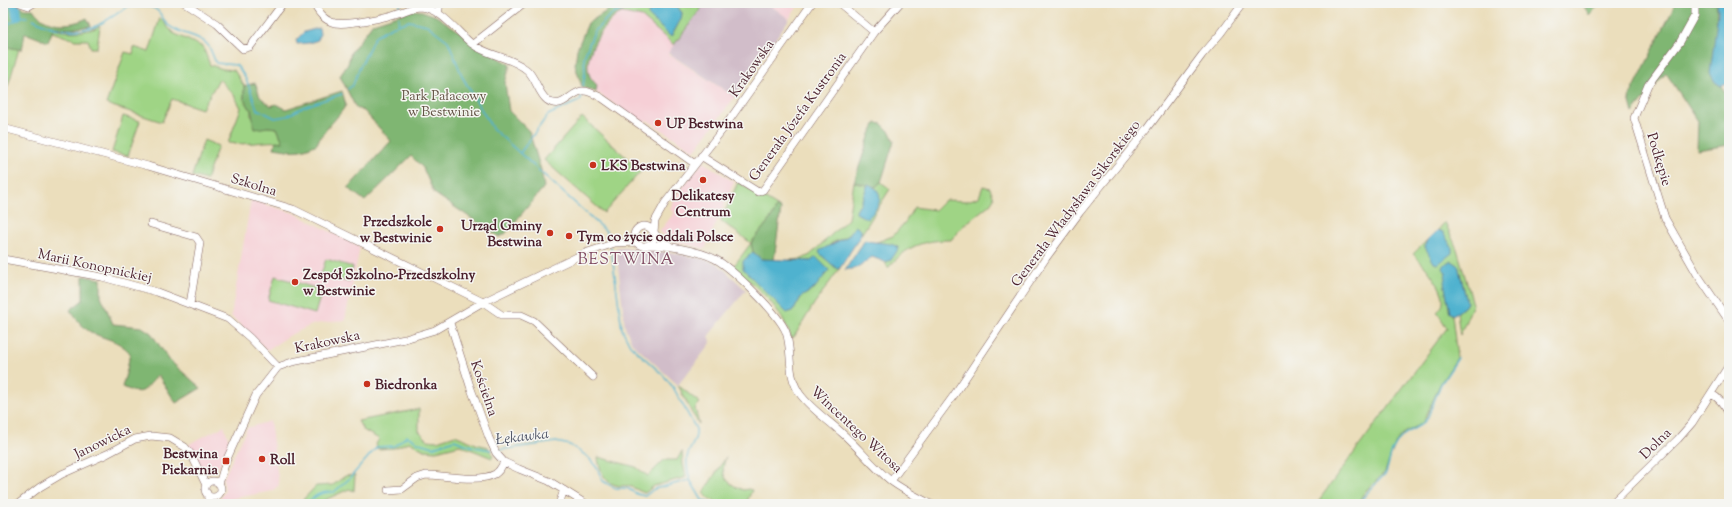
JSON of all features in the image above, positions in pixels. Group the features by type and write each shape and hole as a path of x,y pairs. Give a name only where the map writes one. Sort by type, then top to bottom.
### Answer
{"street":[{"path":"20,3 29,6 34,3"},
{"path":"185,3 217,24 243,49 250,47 283,3"},
{"path":"314,3 315,8 324,18 335,23 366,21 413,7 423,7 438,14 473,44 501,56 527,70 549,101 556,104 565,102 576,93 583,90 589,92 602,98 695,164"},
{"path":"438,14 440,3"},
{"path":"473,44 525,3"},
{"name":"Krakowska","path":"645,226 723,129 812,3"},
{"path":"839,3 874,32"},
{"name":"Generała Józefa Kustronia","path":"702,156 758,192 763,190 874,32 900,3"},
{"name":"Generała Władysława Sikorskiego","path":"892,481 954,395 1046,258 1080,212 1147,129 1202,55 1221,34 1243,3"},
{"name":"Podkępie","path":"1696,3 1695,15 1680,42 1648,85 1634,118 1664,218 1697,274 1729,321"},
{"name":"Szkolna","path":"3,128 148,166 293,209 483,302"},
{"name":"Krakowska","path":"654,232 655,221 665,203"},
{"path":"151,224 196,237 200,243 190,304"},
{"path":"645,226 652,229 654,232 653,240 647,245 640,244 635,239 635,231 638,228 645,226"},
{"name":"Krakowska","path":"615,243 635,231"},
{"name":"Wincentego Witosa","path":"654,232 662,242 674,248"},
{"name":"Krakowska","path":"278,368 292,362 419,335 450,323 483,302 559,264 607,245 637,242"},
{"name":"Wincentego Witosa","path":"647,245 674,248 706,255 720,262 770,308 782,324 786,335 791,373 795,386 800,394 892,481 931,504"},
{"name":"Marii Konopnickiej","path":"3,259 102,277 157,292 228,318 250,338 278,368"},
{"path":"483,302 502,315 521,315 534,320 593,377"},
{"name":"Kościelna","path":"450,323 470,386 495,450 504,462 549,481 586,504"},
{"path":"1729,365 1711,394 1716,396 1724,405 1729,414"},
{"path":"214,504 221,490 220,484 225,463 256,395 278,368"},
{"name":"Dolna","path":"1611,504 1678,440 1692,423 1711,394"},
{"name":"Janowicka","path":"18,504 40,486 62,474 102,457 135,439 151,436 170,438 185,447 209,483"},
{"path":"388,490 402,489 417,478 426,475 484,477 494,475 504,462"},
{"path":"209,504 205,489 225,463"},
{"path":"209,483 216,481 220,484"},
{"path":"559,504 564,490"},
{"path":"206,493 210,496 217,496"}],"shaded area":[{"path":"705,3 767,3 789,19 735,97 668,53"},
{"path":"767,3 800,3 789,19"},
{"path":"624,12 642,16 674,45 668,54 735,97 694,151 647,120 644,124 596,92 597,85 589,75 588,63 590,51 603,31 616,16"},
{"path":"703,162 734,182 705,249 673,241 663,235 660,231 674,213 670,209 677,194"},
{"name":"Zespół Szkolno-Przedszkolny w Bestwinie","path":"251,200 294,213 360,247 345,320 314,324 292,334 267,350 231,316"},
{"path":"616,247 673,253 703,259 718,264 746,290 709,335 711,343 678,385 632,343 625,327"},
{"path":"270,421 279,485 272,491 219,501 225,491 223,479 247,428"},
{"path":"224,426 230,443 219,467 205,474 189,444"}],"green space":[{"path":"5,3 15,3 25,9 33,9 38,15 50,22 65,24 87,18 91,26 70,29 54,27 48,42 25,33 22,50 3,46 3,11"},
{"path":"617,3 655,3 651,8 656,22 671,37 681,19 682,13 675,3 683,3 691,7 694,3 705,3 674,45 642,17 615,11"},
{"path":"1584,3 1599,3 1590,16 1583,5"},
{"path":"1676,3 1717,3 1715,82 1721,86 1729,98 1729,145 1697,150 1698,121 1666,73 1633,113 1629,98"},
{"path":"616,5 615,11 624,12 617,15 605,27 595,42 589,59 589,74 597,85 596,92 582,87 575,65 577,49 588,23"},
{"name":"Park Pałacowy w Bestwinie","path":"413,10 422,11 436,16 510,65 505,83 509,111 529,131 541,170 544,187 505,234 499,237 434,193 423,168 411,156 365,201 348,188 391,141 364,111 356,108 340,76 348,64 351,52 373,23"},
{"path":"160,18 173,33 203,47 210,65 223,69 234,70 244,86 244,99 251,110 251,116 268,127 277,128 283,142 242,144 228,143 241,108 234,95 219,79 202,109 172,99 162,122 106,104 125,52 133,54 134,47 149,52"},
{"path":"100,26 97,48 91,48 88,40 75,40 52,32 53,29 71,32 83,31"},
{"path":"3,46 19,49 8,86 3,84"},
{"path":"255,83 260,97 271,106 276,104 286,109 342,91 346,105 322,135 317,144 300,150 274,148 276,141 283,142 277,128 268,127 255,129 251,110 244,99 244,86"},
{"path":"123,116 140,121 128,156 112,152"},
{"name":"LKS Bestwina","path":"582,117 641,171 604,213 544,160"},
{"path":"876,123 882,124 890,132 894,141 881,182 875,187 854,182 870,134"},
{"path":"204,140 218,146 206,180 192,176"},
{"path":"738,182 777,206 772,217 751,243 721,221"},
{"path":"854,182 859,184 868,184 861,203 856,211 879,195 875,187 881,182 890,189 861,235 861,230 852,231 848,236 832,243 820,254 837,268 840,268 814,304 794,337 791,338 782,317 768,299 733,267 751,243 753,252 743,261 794,310 801,297 814,289 811,261 789,260 802,259 810,255 848,219"},
{"path":"983,186 990,188 994,198 990,204 963,226 951,240 932,241 909,249 895,260 888,268 885,262 891,260 874,243 893,236 906,221 914,207 935,210 945,200 967,201 979,197"},
{"path":"777,206 781,209 774,260 761,259 753,252 751,243 772,217"},
{"path":"1445,222 1457,249 1473,304 1460,335 1457,313 1465,306 1467,302 1458,265 1446,273 1445,282 1450,313 1452,314 1457,358 1440,384 1425,419 1421,424 1404,433 1396,442 1385,472 1364,493 1357,504 1316,504 1447,328 1437,312 1443,303 1443,296 1437,283 1427,269 1413,254 1429,238 1425,247 1443,232 1438,230"},
{"path":"326,259 353,267 348,282 321,274"},
{"path":"83,276 101,279 101,296 113,324 142,327 151,333 170,361 201,388 176,403 158,375 143,391 139,392 122,387 130,353 120,344 86,329 70,310 83,300"},
{"path":"275,276 322,290 315,314 268,300"},
{"path":"678,385 700,403 695,408 699,424 692,413"},
{"path":"419,409 419,431 428,440 437,441 455,435 476,444 488,447 493,456 492,458 460,445 436,451 424,450 409,442 394,448 378,449 376,444 379,439 363,430 358,421"},
{"path":"682,451 686,477 654,486 645,493 626,486 617,486 608,481 601,470 598,457 636,467 648,476 664,460 677,460"},
{"path":"726,457 723,469 728,481 743,490 752,490 746,504 718,503 703,493"},
{"path":"355,475 354,491 349,489 316,504 299,504 316,486 333,485 345,476"}],"water":[{"path":"655,3 675,3 682,13 681,19 671,37 648,15"},
{"path":"1717,3 1729,3 1729,83 1721,86 1715,82 1710,73 1718,13"},
{"path":"319,28 320,34 318,40 309,43 297,44 296,40 304,32"},
{"path":"868,184 878,191 880,200 875,210 867,219 856,213 856,211 861,203"},
{"path":"855,226 861,230 861,235 840,268 837,269 820,254 819,251 848,236"},
{"path":"1438,230 1443,232 1452,248 1452,253 1438,264 1434,263 1425,247 1429,238"},
{"path":"865,240 887,243 899,248 891,260 885,262 872,257 856,268 845,270"},
{"path":"753,252 761,259 811,261 816,257 829,270 814,289 801,297 794,310 787,313 743,269 743,261"},
{"path":"1452,261 1458,265 1467,302 1465,306 1454,315 1450,313 1444,282 1446,273 1443,268 1445,264"}],"waterway":[{"path":"15,3 17,16"},
{"path":"583,86 585,72 584,57 594,32 609,16 637,3"},
{"path":"33,19 54,28 77,30 97,25 111,18 128,6 150,7 159,12 171,28 203,40 210,48 216,63 236,65 244,75 257,109 275,118 287,116 303,107 342,94"},
{"path":"3,26 17,20 17,16 27,17"},
{"path":"398,24 399,18"},
{"path":"348,89 353,85 375,36 391,27 409,21 427,25 448,41 463,78 492,128 607,232 610,242"},
{"path":"520,153 548,115 581,100 581,96"},
{"path":"611,247 622,329 630,345 663,375 673,387 696,429 695,439 687,457 687,467 690,480"},
{"path":"1358,504 1386,473 1392,451 1397,442 1405,434 1422,424 1427,419 1441,384 1458,358"},
{"name":"Łękawka","path":"307,504 319,494 334,492 349,479 377,447 394,446 407,436 419,443 434,447 454,440 474,447 492,450"},
{"name":"Łękawka","path":"498,450 556,442 570,445 588,457 597,468 603,481 615,488 627,488 637,494 645,496 654,489 690,480 702,500 710,504"}],"place":[{"name":"UP Bestwina","path":"658,123"},
{"name":"LKS Bestwina","path":"593,165"},
{"name":"Delikatesy Centrum","path":"703,180"},
{"name":"Przedszkole w Bestwinie","path":"440,229"},
{"name":"Urząd Gminy Bestwina","path":"550,233"},
{"name":"Tym co życie oddali Polsce","path":"569,236"},
{"name":"Zespół Szkolno-Przedszkolny w Bestwinie","path":"295,282"},
{"name":"Biedronka","path":"367,384"},
{"name":"Roll","path":"262,459"},
{"name":"Bestwina Piekarnia","path":"226,461"}],"district":[{"name":"BESTWINA","path":"626,258"}]}
